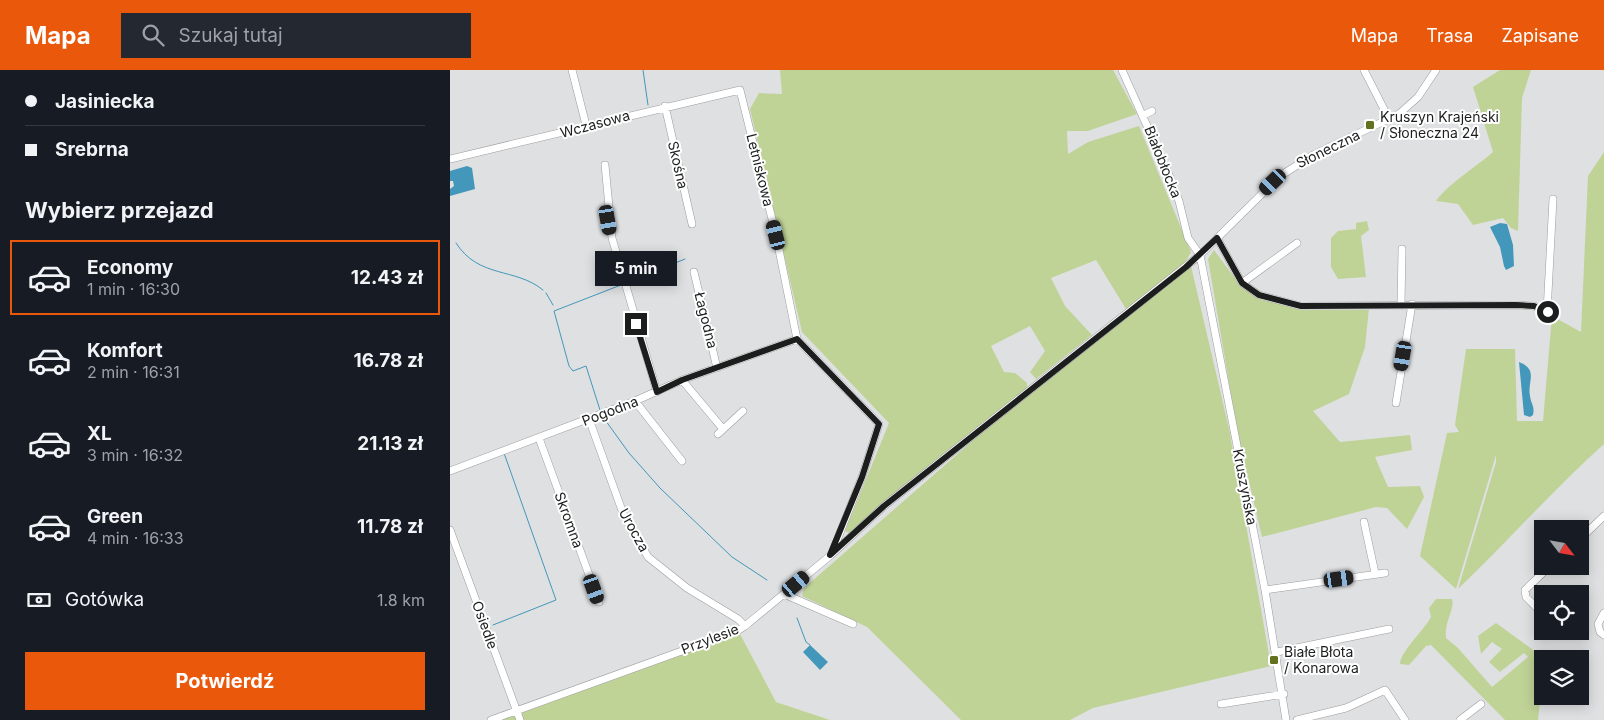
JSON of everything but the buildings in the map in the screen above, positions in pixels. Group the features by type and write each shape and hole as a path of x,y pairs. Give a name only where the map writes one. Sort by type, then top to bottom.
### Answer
{"street":[{"path":"572,70 586,126"},
{"name":"Białobłocka","path":"1122,70 1144,115 1179,201 1188,238 1200,255"},
{"path":"1364,70 1389,119"},
{"name":"Słoneczna","path":"1200,255 1287,170 1406,109 1436,70"},
{"name":"Wczasowa","path":"450,159 665,106 740,90"},
{"name":"Letniskowa","path":"740,90 776,235 797,339"},
{"name":"Skośna","path":"665,106 692,224"},
{"path":"1144,115 1152,111"},
{"path":"605,166 612,238 657,392"},
{"path":"1217,238 1242,283 1259,295 1301,306 1516,305 1534,306 1548,312 1553,199"},
{"path":"1242,283 1297,244"},
{"path":"1401,305 1402,249"},
{"name":"Przylesie","path":"491,720 737,632 830,555 884,506 1200,255"},
{"name":"Kruszyńska","path":"1200,255 1277,652 1286,720"},
{"name":"Łagodna","path":"694,272 717,368"},
{"path":"1396,403 1412,304"},
{"path":"797,339 879,424 862,477 830,555"},
{"name":"Pogodna","path":"450,471 635,401 682,380 797,339"},
{"path":"682,380 721,432 743,411"},
{"path":"635,401 682,461"},
{"name":"Urocza","path":"589,419 624,516 648,557 687,588 738,619 745,626"},
{"name":"Skromna","path":"539,438 599,602"},
{"path":"1589,530 1604,516"},
{"path":"1364,522 1374,574"},
{"name":"Osiedle","path":"450,530 520,720"},
{"path":"1265,590 1385,573"},
{"path":"1534,604 1526,597 1525,590 1541,575"},
{"path":"784,594 853,624"},
{"path":"1604,613 1598,624 1600,632 1604,635"},
{"path":"1277,652 1389,629"},
{"path":"1297,720 1346,708 1385,690 1405,720"},
{"path":"1221,704 1284,694"},
{"path":"1460,720 1481,704"}],"green space":[{"path":"780,70 1113,70 1137,114 1088,131 1067,131 1068,154 1088,142 1139,126 1191,252 1185,263 1126,309 1096,260 1051,278 1065,306 1092,335 1036,379 1030,372 1045,351 1030,326 991,346 1004,372 1015,373 1027,383 1027,389 1191,266 1230,433 1237,430 1230,434 1271,666 1093,708 1070,720 961,720 867,627 802,596 804,588 1008,410 1006,407 849,533 845,531 889,423 802,332 750,109 759,93 782,94"},
{"path":"1500,70 1531,70 1522,98 1518,231 1511,228 1503,218 1473,225 1458,204 1436,201 1455,182 1493,152 1473,87"},
{"path":"1604,152 1604,444 1458,589 1496,462 1496,455 1456,589 1420,556 1447,433 1459,432 1455,425 1466,349 1515,349 1517,421 1543,421 1552,316 1581,332 1588,176"},
{"path":"1367,221 1369,230 1361,236 1366,277 1338,279 1331,267 1331,238 1338,231 1356,229 1356,223"},
{"path":"1214,250 1237,281 1251,294 1301,308 1369,308 1365,347 1349,394 1313,411 1340,442 1410,435 1412,450 1375,457 1388,487 1420,486 1424,497 1407,529 1387,508 1376,507 1262,537 1237,430 1208,259"},
{"path":"1436,599 1452,599 1453,603 1446,638 1458,648 1492,687 1528,657 1524,653 1500,672 1489,662 1502,649 1492,642 1481,654 1478,636 1496,623 1534,651 1534,705 1540,705 1538,720 1505,720 1431,645 1426,646 1409,665 1400,664 1404,653 1431,617 1429,608"},
{"path":"740,634 776,702 830,720 500,720"}],"water":[{"path":"467,166 472,168 475,189 450,196 450,189 454,186 453,181 450,181 450,171"},
{"path":"1500,223 1507,224 1513,245 1514,266 1506,270 1500,247 1490,227"},
{"path":"1519,362 1529,369 1531,376 1529,391 1534,409 1533,415 1530,417 1524,415"},
{"path":"810,645 828,662 820,670 803,652"}],"waterway":[{"path":"643,70 648,105"},
{"path":"456,243 465,254 486,268 521,278 543,290"},
{"path":"628,282 685,259"},
{"path":"600,410 586,366 573,371 569,366 554,311 621,285"},
{"path":"546,293 553,305"},
{"path":"603,417 629,453 660,488 732,557 767,580"},
{"path":"493,625 556,600 504,453"},
{"path":"797,618 806,642 810,645"}],"place":[{"name":"Kruszyn Krajeński / Słoneczna 24","path":"1370,125"},
{"name":"Białe Błota / Konarowa","path":"1274,660"}],"route":[{"path":"636,324 657,392 682,380 797,339 879,424 862,477 830,555 884,506 1186,267 1217,238 1238,280 1259,295 1301,306 1516,305 1534,306 1548,312"}]}
